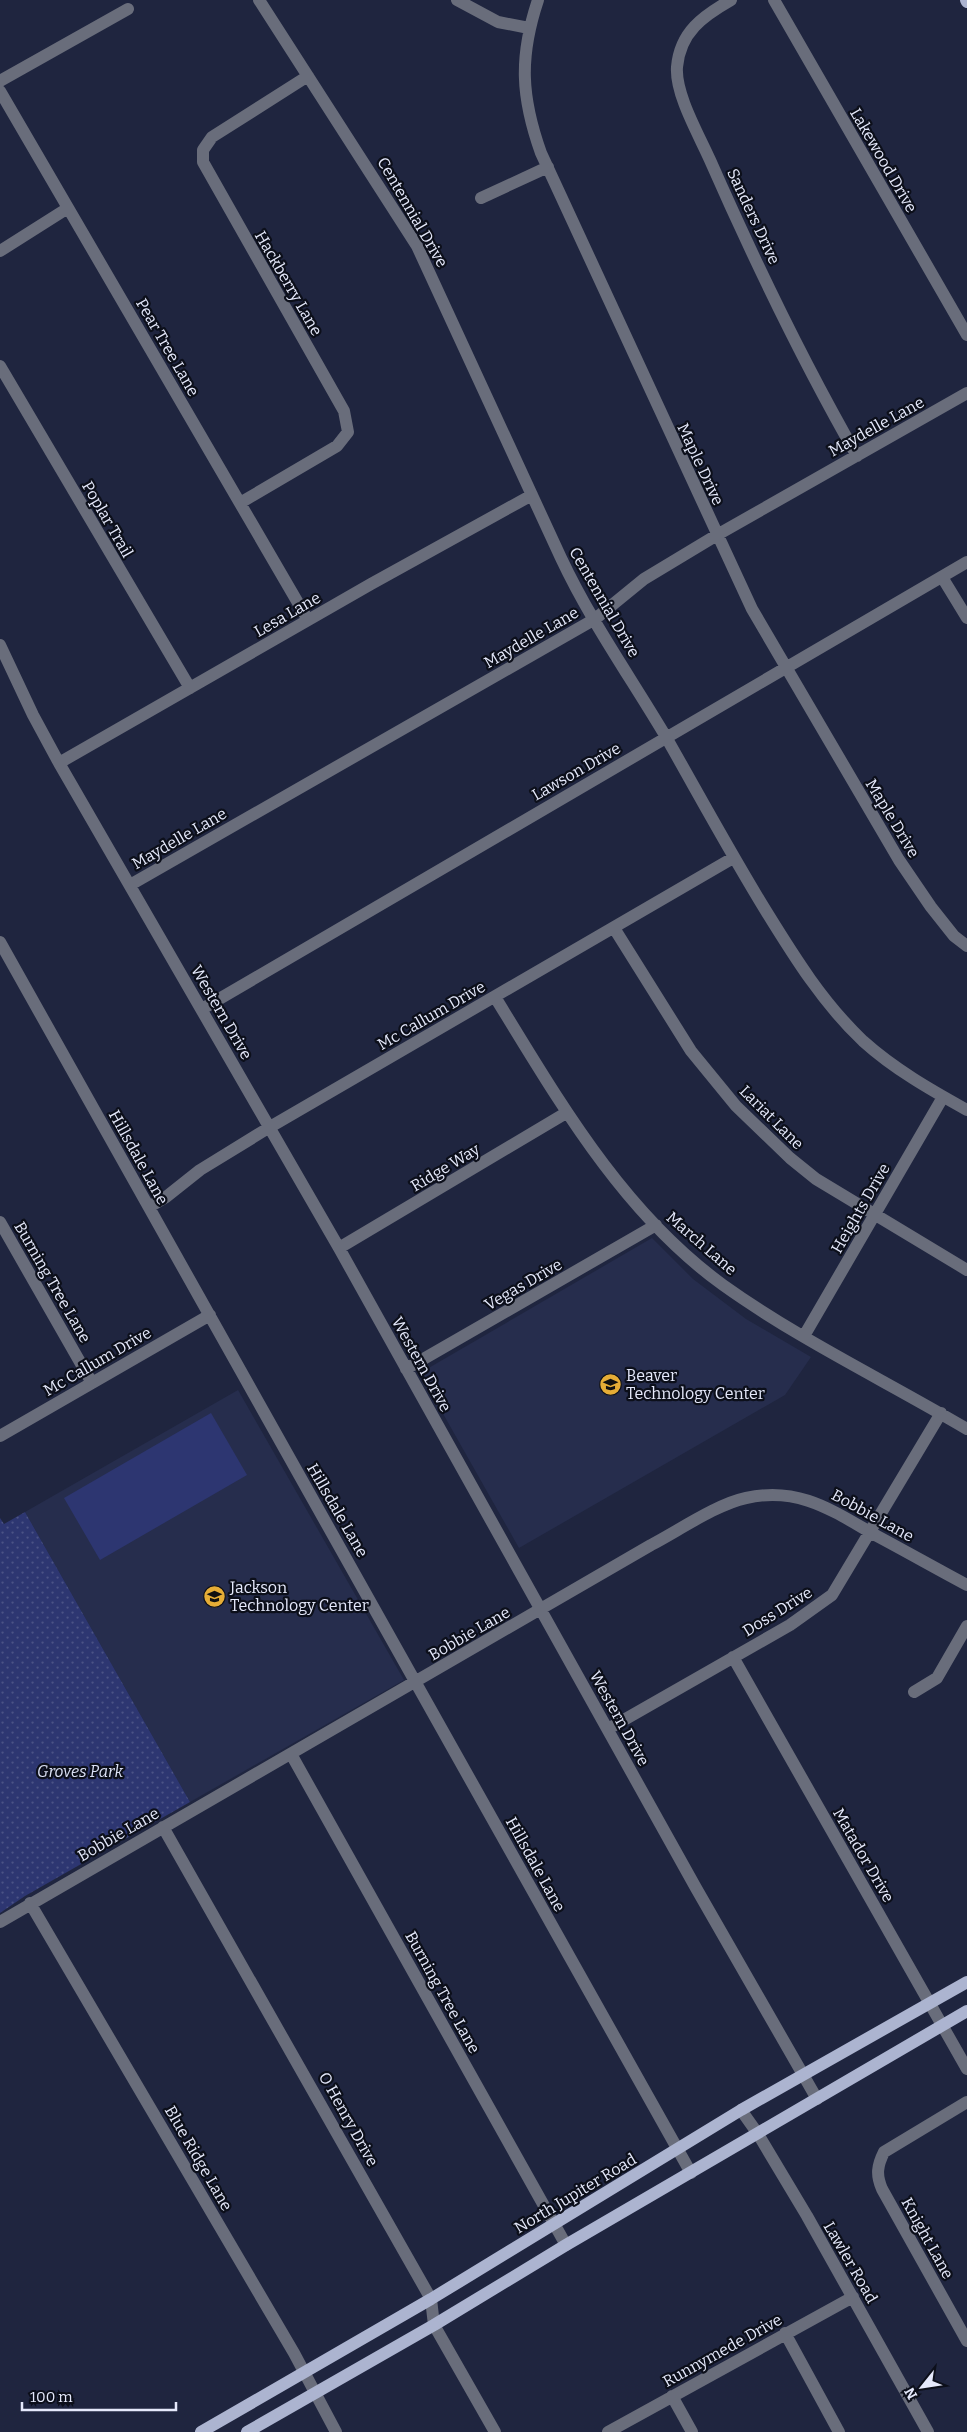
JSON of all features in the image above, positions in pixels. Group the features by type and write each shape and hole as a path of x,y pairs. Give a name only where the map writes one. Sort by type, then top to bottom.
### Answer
{"main road":[{"name":"North Jupiter Road","path":"201,2432 432,2299 741,2110 967,1982"},
{"path":"247,2432 434,2325 566,2245 967,2010"}],"street":[{"name":"Centennial Drive","path":"259,0 417,246 566,570 583,602 595,618 666,737 733,858 804,973 834,1010 864,1041 895,1067 967,1110"},
{"path":"457,0 498,22 529,28"},
{"name":"Maple Drive","path":"538,0 529,28 524,76 528,118 540,153 752,609 898,860 954,936 967,946"},
{"name":"Sanders Drive","path":"732,0 704,15 691,28 683,43 677,68 679,85 688,111 718,178 812,378 857,456"},
{"name":"Lakewood Drive","path":"774,0 967,335"},
{"path":"0,81 128,9"},
{"name":"Hackberry Lane","path":"240,503 337,446 348,432 340,405 203,162 204,150 212,137 308,76"},
{"name":"Pear Tree Lane","path":"0,91 308,620"},
{"path":"481,198 548,167"},
{"path":"0,251 68,208"},
{"name":"Poplar Trail","path":"0,366 190,688"},
{"name":"Maydelle Lane","path":"130,885 595,618 644,579 717,535 967,394"},
{"name":"Lesa Lane","path":"59,762 532,495"},
{"name":"Lawson Drive","path":"202,1009 967,562"},
{"path":"942,576 967,618"},
{"name":"Western Drive","path":"0,646 33,715 59,762 339,1248 696,1888 817,2099"},
{"name":"Mc Callum Drive","path":"149,1207 166,1197 200,1170 270,1127 733,858"},
{"name":"Lariat Lane","path":"614,928 691,1051 736,1106 790,1158 816,1179 874,1216 967,1270"},
{"name":"Hillsdale Lane","path":"0,942 691,2173"},
{"name":"March Lane","path":"495,997 566,1113 617,1182 656,1225 722,1284 804,1336 967,1429"},
{"name":"Heights Drive","path":"804,1336 943,1097"},
{"name":"Ridge Way","path":"339,1248 566,1113"},
{"name":"Burning Tree Lane","path":"0,1222 92,1384"},
{"name":"Vegas Drive","path":"406,1369 656,1225"},
{"name":"Mc Callum Drive","path":"0,1436 210,1314"},
{"name":"Doss Drive","path":"608,1729 790,1625 832,1594 941,1413"},
{"name":"Bobbie Lane","path":"0,1922 30,1903 416,1683 651,1545 727,1505 745,1498 775,1494 801,1498 830,1508 967,1585"},
{"path":"914,1692 937,1678 967,1626"},
{"name":"Matador Drive","path":"733,1657 967,2069"},
{"name":"Burning Tree Lane","path":"291,1754 566,2245"},
{"name":"O Henry Drive","path":"163,1827 432,2299 434,2325 495,2432"},
{"name":"Blue Ridge Lane","path":"30,1903 304,2373 336,2432"},
{"name":"Knight Lane","path":"967,2102 884,2152 878,2165 877,2177 967,2340"},
{"name":"Lawler Road","path":"741,2110 758,2134 853,2297 928,2432"},
{"name":"Runnymede Drive","path":"608,2432 853,2297"},
{"path":"785,2333 839,2432"},
{"path":"672,2396 692,2432"}],"shaded area":[{"name":"Beaver Technology Center","path":"652,1238 693,1279 746,1319 811,1357 785,1395 519,1548 420,1373"},
{"name":"Jackson Technology Center","path":"238,1390 404,1680 190,1802 25,1512"}],"green space":[{"path":"211,1413 247,1475 100,1560 64,1498"},
{"name":"Groves Park","path":"25,1512 190,1802 25,1896 0,1913 0,1518 4,1524"}],"place":[{"name":"Beaver Technology Center","path":"610,1384"},
{"name":"Jackson Technology Center","path":"214,1596"}]}
